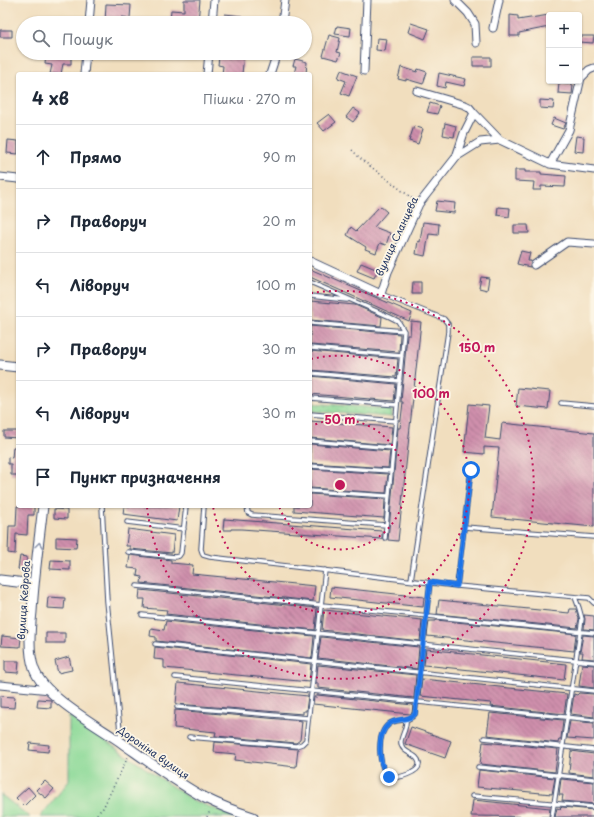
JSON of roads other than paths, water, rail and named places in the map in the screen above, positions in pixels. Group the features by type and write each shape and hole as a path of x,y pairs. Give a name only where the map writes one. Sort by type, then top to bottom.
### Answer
{"street":[{"path":"90,16 91,0"},
{"path":"213,16 214,0"},
{"path":"283,16 285,0"},
{"path":"364,71 367,0"},
{"path":"454,0 468,13 475,24 476,43"},
{"path":"493,28 499,0"},
{"path":"84,72 85,60"},
{"path":"207,72 208,60"},
{"path":"271,72 275,60"},
{"path":"550,164 569,130 581,78 589,70 594,68"},
{"path":"417,91 469,107 500,140 550,164 594,170"},
{"name":"вулиця Сланцева","path":"381,294 388,272 419,204 456,158 464,133 474,113"},
{"path":"456,158 480,142 500,140"},
{"path":"0,177 16,179"},
{"path":"534,265 566,242 594,244"},
{"path":"312,263 381,294"},
{"path":"0,365 16,367"},
{"name":"вулиця Кедрова","path":"43,508 30,634 34,669 39,678 51,690"},
{"path":"0,580 34,584"},
{"path":"0,685 51,690"},
{"name":"Дороніна вулиця","path":"51,690 78,714 121,742 178,783 207,799 253,817"}],"lane":[{"path":"312,283 398,321 404,331 385,538"},
{"path":"381,294 444,319 448,324 411,580"},
{"path":"312,296 350,300"},
{"path":"312,323 404,331"},
{"path":"312,348 402,356"},
{"path":"312,373 400,381"},
{"path":"312,398 397,405"},
{"path":"561,403 594,406"},
{"path":"312,414 396,421"},
{"path":"312,441 393,448"},
{"path":"312,466 391,471"},
{"path":"457,586 471,470"},
{"path":"312,491 389,496"},
{"path":"102,508 107,601 121,742"},
{"path":"128,552 175,557 179,556 186,508"},
{"path":"204,508 201,550 204,555 210,558 457,586 575,597 590,598 594,596"},
{"path":"247,508 248,513 252,516 386,525"},
{"path":"128,522 184,529"},
{"path":"464,527 594,537"},
{"path":"189,736 296,746 302,744 306,740 325,570"},
{"path":"406,720 406,728 401,740 401,745 404,750 417,757 419,765 415,771 411,773 394,778 389,777 382,768 380,751 382,736 390,724 397,720 406,720 414,716 430,582"},
{"path":"137,586 594,633"},
{"path":"552,817 582,619 575,597"},
{"path":"590,598 594,603"},
{"path":"142,615 594,662"},
{"path":"155,644 594,691"},
{"path":"175,677 594,720"},
{"path":"177,707 308,718"},
{"path":"484,738 594,750"},
{"path":"478,767 594,779"},
{"path":"472,796 594,807"}]}
